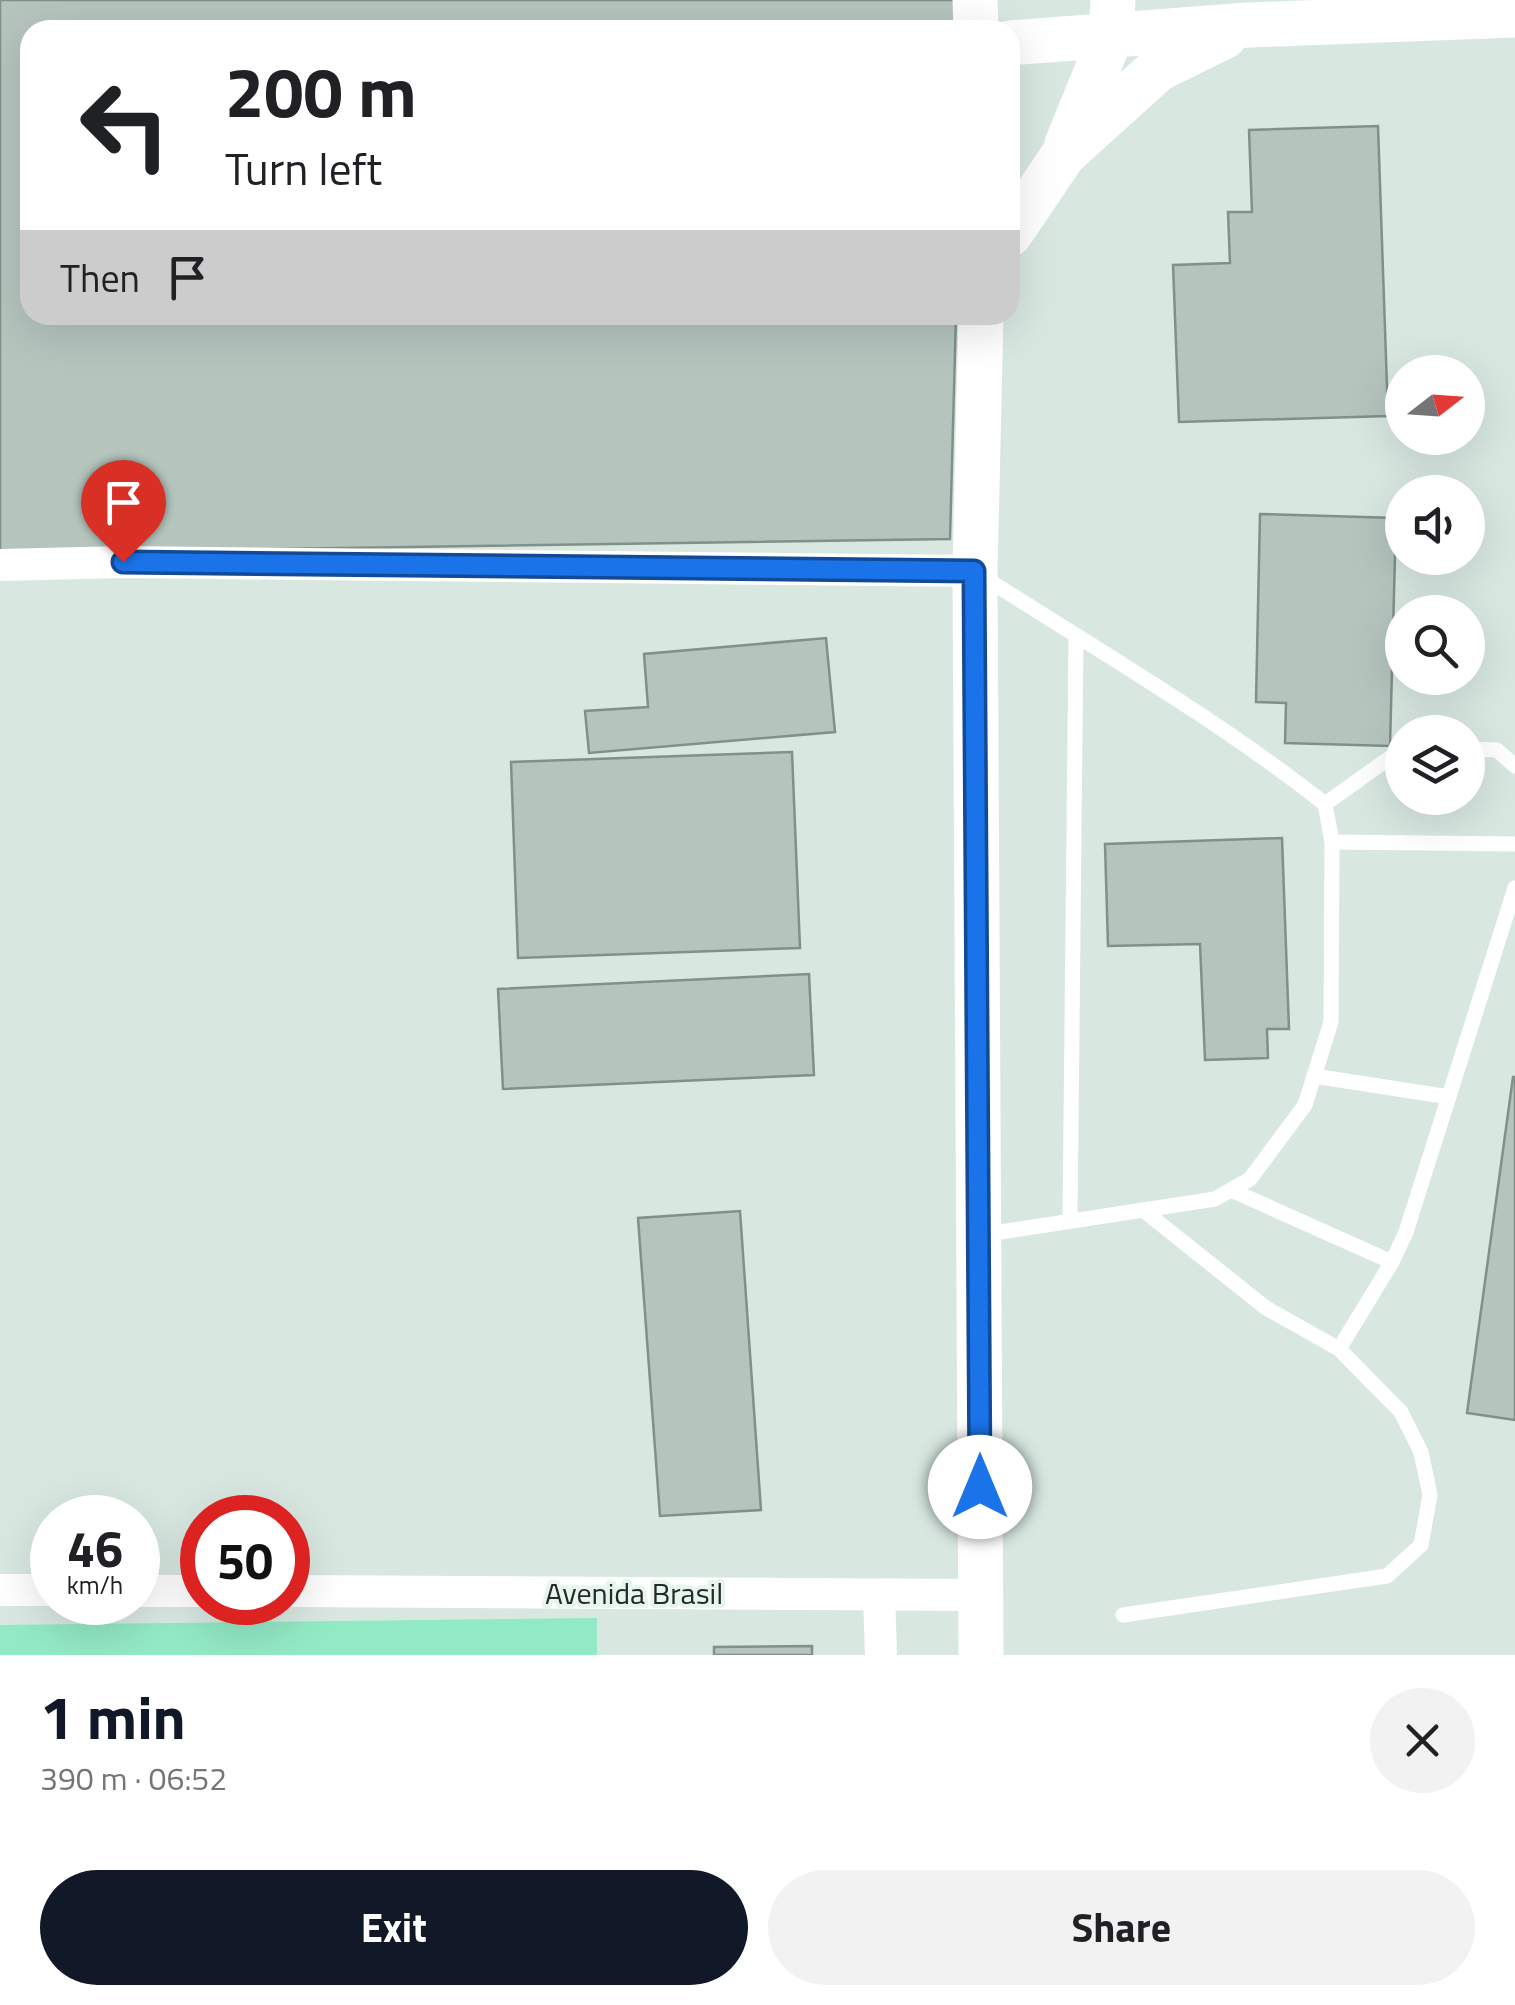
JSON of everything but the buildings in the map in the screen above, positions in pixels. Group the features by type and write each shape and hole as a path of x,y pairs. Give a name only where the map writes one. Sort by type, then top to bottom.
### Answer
{"main road":[{"path":"1020,41 1112,18 1248,25 1515,15"},
{"path":"1064,154 1112,18"},
{"path":"1020,219 1064,154 1158,69 1248,25"},
{"path":"980,325 974,571 981,1655"}],"street":[{"path":"0,565 123,562 974,571"},
{"path":"0,1590 30,1590"},
{"name":"Avenida Brasil","path":"310,1592 980,1596"},
{"path":"879,1595 881,1655"}],"lane":[{"path":"974,571 1240,740 1325,804 1332,842 1331,1022 1305,1105 1250,1180 1215,1199 980,1235"},
{"path":"1070,1221 1076,636"},
{"path":"1485,749 1497,750 1515,766"},
{"path":"1325,804 1385,762"},
{"path":"1332,842 1515,844"},
{"path":"1339,1349 1392,1262 1515,888"},
{"path":"1314,1076 1449,1097"},
{"path":"1230,1190 1392,1262"},
{"path":"1123,1615 1386,1576 1421,1545 1430,1495 1421,1452 1401,1412 1339,1349 1266,1308 1144,1210"}],"green space":[{"path":"597,1618 597,1655 0,1655 0,1625 310,1625 310,1621"}],"route":[{"path":"123,562 974,571 980,1487"}]}
